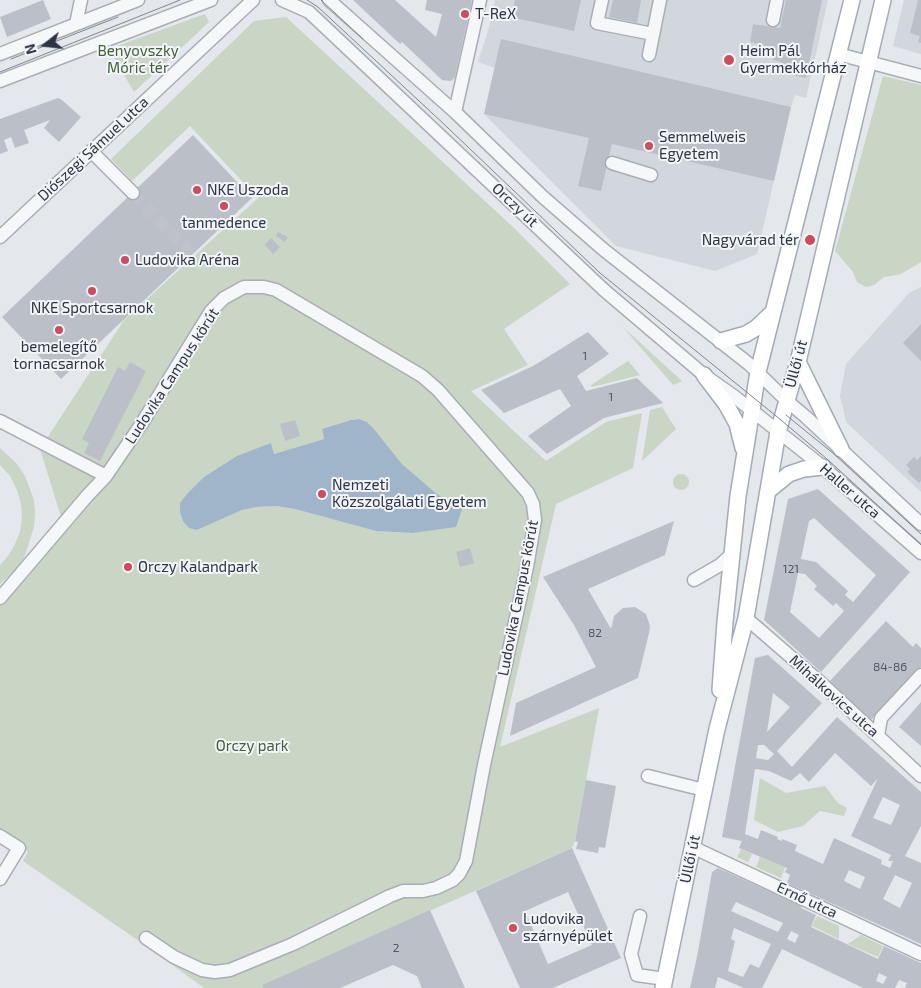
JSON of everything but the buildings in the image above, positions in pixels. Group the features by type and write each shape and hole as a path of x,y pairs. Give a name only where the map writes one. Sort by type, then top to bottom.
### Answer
{"main road":[{"name":"Üllői út","path":"717,729 724,622 745,454 758,372 852,0"},
{"name":"Üllői út","path":"664,984 717,729 746,618 778,432 798,362 883,0"},
{"path":"721,341 742,336 756,328 773,312"},
{"path":"798,362 841,449"},
{"path":"704,375 726,404 737,424 745,454"},
{"path":"768,491 789,474 823,467"}],"street":[{"path":"76,24 81,0"},
{"path":"0,54 138,0"},
{"path":"0,81 211,0"},
{"name":"Diószegi Sámuel utca","path":"0,237 253,0"},
{"name":"Orczy út","path":"282,0 310,12 604,290 704,375 751,410"},
{"name":"Orczy út","path":"329,0 455,112 537,190 604,250 758,372"},
{"path":"455,112 480,0"},
{"path":"602,0 597,23 653,34"},
{"path":"649,55 660,0"},
{"path":"773,20 777,0"},
{"path":"838,54 921,76"},
{"path":"91,151 132,193"},
{"path":"612,164 651,175"},
{"name":"Ludovika Campus körút","path":"0,598 106,476 147,415 211,311 224,298 244,287 264,287 276,290 427,381 438,390 528,493 533,504 535,520 527,567 484,765 466,861 459,874 453,880 436,888 423,892 403,891 390,896 293,944 230,970 215,972 202,970 174,957 146,938"},
{"name":"Haller utca","path":"758,372 921,524"},
{"name":"Haller utca","path":"751,410 823,467 921,553"},
{"path":"0,421 106,476"},
{"path":"694,580 720,565 732,554"},
{"name":"Mihálkovics utca","path":"746,618 821,683 878,736 919,770"},
{"path":"878,736 882,718 921,675"},
{"path":"648,776 704,790"},
{"path":"0,836 18,848 0,879"},
{"name":"Ernő utca","path":"692,847 921,954"},
{"path":"640,916 631,954 637,975 664,984"}],"shaded area":[{"name":"Semmelweis Egyetem","path":"495,0 828,0 806,98 795,95 791,107 757,254 715,271 616,246 484,114 495,68 478,62 490,24"},
{"path":"904,0 921,0 921,54 893,46"},
{"path":"921,287 921,492 846,422 840,396 846,364 909,293"}],"green space":[{"name":"Benyovszky Móric tér","path":"205,14 209,22 134,92 109,49"},
{"name":"Orczy park","path":"286,17 513,227 570,284 504,329 528,365 471,391 546,461 606,422 642,413 633,468 556,504 500,747 599,708 575,841 572,848 262,985 263,988 204,988 23,861 28,852 0,831 0,593 62,520 40,449 124,320 258,198 190,126 132,181 111,159 254,21","holes":["359,419 367,422 402,464 437,494 462,509 411,533 376,531 277,506 242,510 197,530 180,503 204,477 271,443 274,454 324,439 322,429 351,420"]},
{"path":"883,76 921,85 921,262 901,274 884,277 874,285 866,287 857,282 853,272 835,251"},
{"path":"623,327 682,381 673,385"},
{"path":"628,361 640,375 592,387 591,385"},
{"path":"662,407 676,429 642,461 650,410"},
{"path":"0,448 17,464 25,476 34,500 35,513 34,527 24,558 17,568 0,584 0,565 15,544 20,532 22,517 17,490 10,476 0,465"},
{"path":"681,474 689,482 681,490 673,482"},
{"path":"760,778 786,793 825,786 838,803 847,808 844,816 820,811 803,826 778,832 754,820"},
{"path":"741,849 752,854 748,862 737,857"},
{"path":"760,857 785,867 781,878 756,867"},
{"path":"817,916 839,926 839,939 812,926"},
{"path":"861,935 883,946 878,957 848,944"}],"water":[{"path":"359,419 367,422 373,428 402,464 437,494 462,509 456,527 412,533 376,531 277,506 242,510 197,530 189,528 183,521 180,503 187,494 204,477 237,456 271,443 274,454 324,439 322,429"}],"tunnel":[{"path":"133,193 192,255"}],"tram line":[{"path":"0,72 180,0"},
{"path":"307,0 318,7 447,127 600,273 781,420 827,459 921,545"},
{"path":"321,0 363,39"},
{"path":"11,59 118,17"},
{"path":"786,415 834,454 921,534"}],"place":[{"name":"T-ReX","path":"465,14"},
{"name":"Heim Pál Gyermekkórház","path":"729,60"},
{"name":"Semmelweis Egyetem","path":"649,146"},
{"name":"NKE Uszoda","path":"197,190"},
{"name":"tanmedence","path":"224,206"},
{"name":"Nagyvárad tér","path":"810,240"},
{"name":"Ludovika Aréna","path":"125,260"},
{"name":"NKE Sportcsarnok","path":"92,291"},
{"name":"bemelegítő tornacsarnok","path":"59,330"},
{"name":"Nemzeti Közszolgálati Egyetem","path":"322,494"},
{"name":"Orczy Kalandpark","path":"128,567"},
{"name":"Ludovika szárnyépület","path":"513,928"}]}
